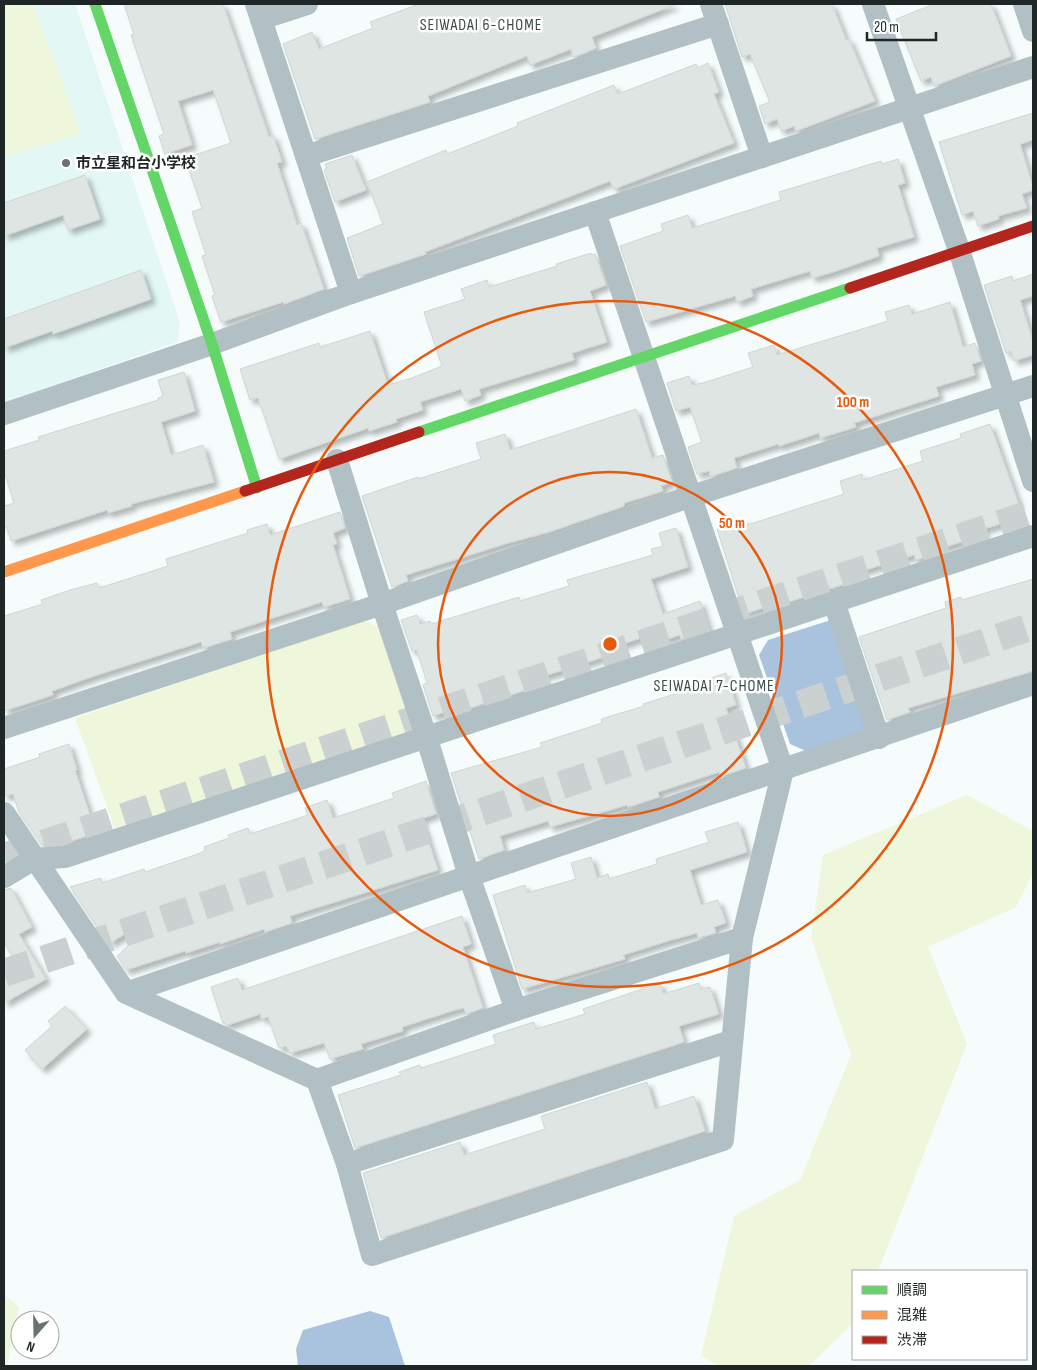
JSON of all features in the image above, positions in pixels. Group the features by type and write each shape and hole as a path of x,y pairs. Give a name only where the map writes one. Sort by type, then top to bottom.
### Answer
{"street":[{"path":"95,4 212,344 257,488"},
{"path":"307,4 258,12 351,293"},
{"path":"873,4 960,250 1033,481"},
{"path":"1024,4 1033,31"},
{"path":"306,156 715,14 762,157"},
{"path":"4,414 212,344 351,293 1033,67"},
{"path":"317,1080 346,1164 372,1255 723,1140 742,938 783,770 595,212"},
{"path":"4,572 1033,226"},
{"path":"4,728 382,604 692,496 1033,386"},
{"path":"337,460 382,604 428,739 469,876 516,1010"},
{"path":"4,877 34,859 65,857 428,739 737,633 1033,536"},
{"path":"834,602 878,738"},
{"path":"126,992 1033,684"},
{"path":"4,814 126,992 317,1080 516,1010 742,938"},
{"path":"346,1164 731,1041"}],"shaded area":[{"name":"市立星和台小学校","path":"4,4 75,4 180,323 177,342 4,402"}],"green space":[{"path":"4,4 33,4 81,134 4,157"},
{"path":"362,620 379,627 409,721 404,736 115,829 75,718"},
{"path":"967,795 1033,831 1033,873 1016,907 928,947 967,1044 878,1270 852,1270 852,1324 809,1366 719,1366 701,1356 734,1216 800,1180 851,1055 811,937 823,855"},
{"path":"4,1295 19,1307 18,1310 10,1310 10,1351 7,1366 4,1366"}],"water":[{"path":"831,620 868,729 806,751 790,744 759,655 768,640"},
{"path":"370,1311 389,1317 405,1366 298,1366 296,1349 303,1330"}],"building":[{"path":"124,4 223,4 269,137 273,135 282,162 277,163 297,225 301,223 324,289 284,304 283,302 221,322 212,296 215,295 202,256 206,255 192,212 202,208 185,158 231,143 213,90 178,101 192,145 165,154 159,136 164,134 131,35 134,34"},
{"path":"419,4 674,5 592,37 596,48 585,53 573,57 571,49 530,65 527,56 428,96 430,102 315,139 283,44 312,32 319,49 373,28 370,22"},
{"path":"725,4 832,4 846,40 849,39 875,101 796,131 794,126 781,131 777,119 765,124 759,106 770,102 750,54 742,57"},
{"path":"934,4 991,4 1011,56 934,86 931,77 921,81 896,19"},
{"path":"708,63 719,92 714,94 734,143 614,189 610,181 425,252 426,254 359,276 347,238 383,224 367,182 446,150 447,154 518,126 517,123 614,85 618,94 696,64 698,68"},
{"path":"1033,113 1033,140 1020,144 1033,187 1033,190 1022,194 1027,208 998,216 999,219 978,226 973,211 962,215 939,142"},
{"path":"352,155 366,190 335,202 324,170 327,168 325,164"},
{"path":"898,159 905,183 898,185 914,237 877,248 879,256 833,272 812,278 810,271 751,289 753,296 737,302 735,296 646,322 620,246 663,231 661,224 688,215 692,228 781,200 779,192 881,161 882,164"},
{"path":"85,175 100,219 68,230 63,215 4,236 4,203"},
{"path":"591,253 591,255 595,254 606,285 590,291 607,342 572,353 574,360 479,389 481,395 465,401 461,389 420,402 423,410 396,419 397,422 369,431 368,428 279,459 258,398 250,400 240,369 319,343 320,347 370,331 388,385 412,378 442,366 424,312 465,299 461,289 487,280 489,287 557,266 556,264"},
{"path":"141,270 151,299 53,334 52,331 4,348 4,319"},
{"path":"1033,274 1033,296 1020,300 1033,341 1033,355 1014,361 1011,351 1006,353 984,285 1012,276 1013,281"},
{"path":"950,302 963,347 975,343 981,361 972,364 975,375 936,387 939,396 854,423 856,427 820,438 819,433 734,458 737,468 711,476 709,471 697,474 688,447 702,442 690,407 676,411 667,383 689,376 692,385 703,383 753,367 748,353 774,345 777,355 888,321 885,312 909,305 912,314"},
{"path":"184,372 195,411 161,422 171,455 203,445 214,482 131,504 132,506 108,513 107,510 11,541 7,527 4,528 4,506 14,503 4,471 4,451 39,440 38,437 158,400 158,398 163,396 158,380"},
{"path":"636,409 652,458 663,455 672,482 661,486 663,491 624,503 624,506 549,532 406,575 408,581 392,587 362,496 418,477 418,479 481,459 476,443 505,434 510,450"},
{"path":"990,424 1019,505 1010,508 1014,520 983,529 985,534 936,550 937,553 916,560 914,555 855,573 857,580 744,614 717,529 746,520 747,525 844,494 840,481 862,474 863,480 923,461 920,451 961,438 960,434"},
{"path":"340,512 345,528 333,533 337,544 333,545 350,599 324,607 322,602 230,632 232,639 203,648 201,642 94,676 52,691 53,695 4,711 4,616 43,604 41,600 70,590 97,583 99,588 168,566 166,559 248,533 247,530 267,524 270,535"},
{"path":"676,528 688,567 651,579 663,614 700,601 709,630 681,639 680,635 656,643 653,634 614,647 616,653 532,680 535,687 458,712 457,708 433,716 423,685 427,683 417,650 412,651 401,620 417,615 420,624 430,621 431,624 519,597 520,601 569,586 567,580 653,555 651,549 663,546 659,533"},
{"path":"1033,579 1033,671 908,708 910,712 887,720 859,637 946,608 945,602 961,597 962,600"},
{"path":"726,673 736,705 726,708 746,768 721,776 719,772 658,792 659,797 628,807 627,805 550,827 548,821 500,836 504,850 479,859 451,773 542,747 540,743 602,723 601,719 688,690 687,686"},
{"path":"69,744 77,770 75,770 96,833 68,842 67,839 42,845 19,812 13,794 4,796 4,769 40,757 39,754"},
{"path":"426,781 436,814 421,819 438,870 290,916 292,923 265,932 264,929 220,944 220,942 186,953 185,951 126,970 117,956 147,928 143,923 110,943 107,933 102,934 70,887 101,878 102,883 144,869 145,872 205,851 204,847 229,838 228,835 248,828 250,834 308,815 305,808 327,800 333,818 394,798 392,793"},
{"path":"738,822 747,852 690,870 701,905 718,900 726,923 714,927 716,933 698,938 697,933 671,940 623,955 625,959 522,989 493,895 525,885 527,893 576,879 571,863 591,857 597,878 608,874 609,879 657,864 656,859 709,842 705,832"},
{"path":"11,888 32,927 19,934 46,979 4,1003 4,974 18,966 4,942 4,890"},
{"path":"462,916 471,944 463,947 483,1008 466,1014 464,1008 455,1010 402,1027 403,1031 361,1044 363,1049 330,1059 324,1043 290,1053 286,1046 279,1048 268,1017 262,1019 260,1014 228,1025 223,1023 211,987 238,978 242,990"},
{"path":"660,983 663,994 699,983 701,989 710,987 719,1014 679,1026 684,1042 355,1148 338,1095 401,1075 399,1072 420,1065 421,1068 496,1044 493,1035 534,1022 536,1029 585,1014 583,1009"},
{"path":"65,1006 87,1029 42,1069 25,1050 52,1026 48,1021"},
{"path":"647,1082 655,1109 694,1096 705,1131 381,1238 363,1173 460,1142 464,1155 545,1129 541,1116"}],"tunnel":[{"path":"4,857 1033,513"},
{"path":"4,973 1033,626"}],"traffic: fast":[{"path":"95,4 212,344 257,488"},
{"path":"419,432 850,288"}],"traffic: slow":[{"path":"4,572 245,491"}],"traffic: jam":[{"path":"850,288 1033,226"},
{"path":"245,491 419,432"}],"place":[{"name":"市立星和台小学校","path":"66,163"}],"district":[{"name":"SEIWADAI 6-CHOME","path":"481,25"},
{"name":"SEIWADAI 7-CHOME","path":"714,686"}]}
